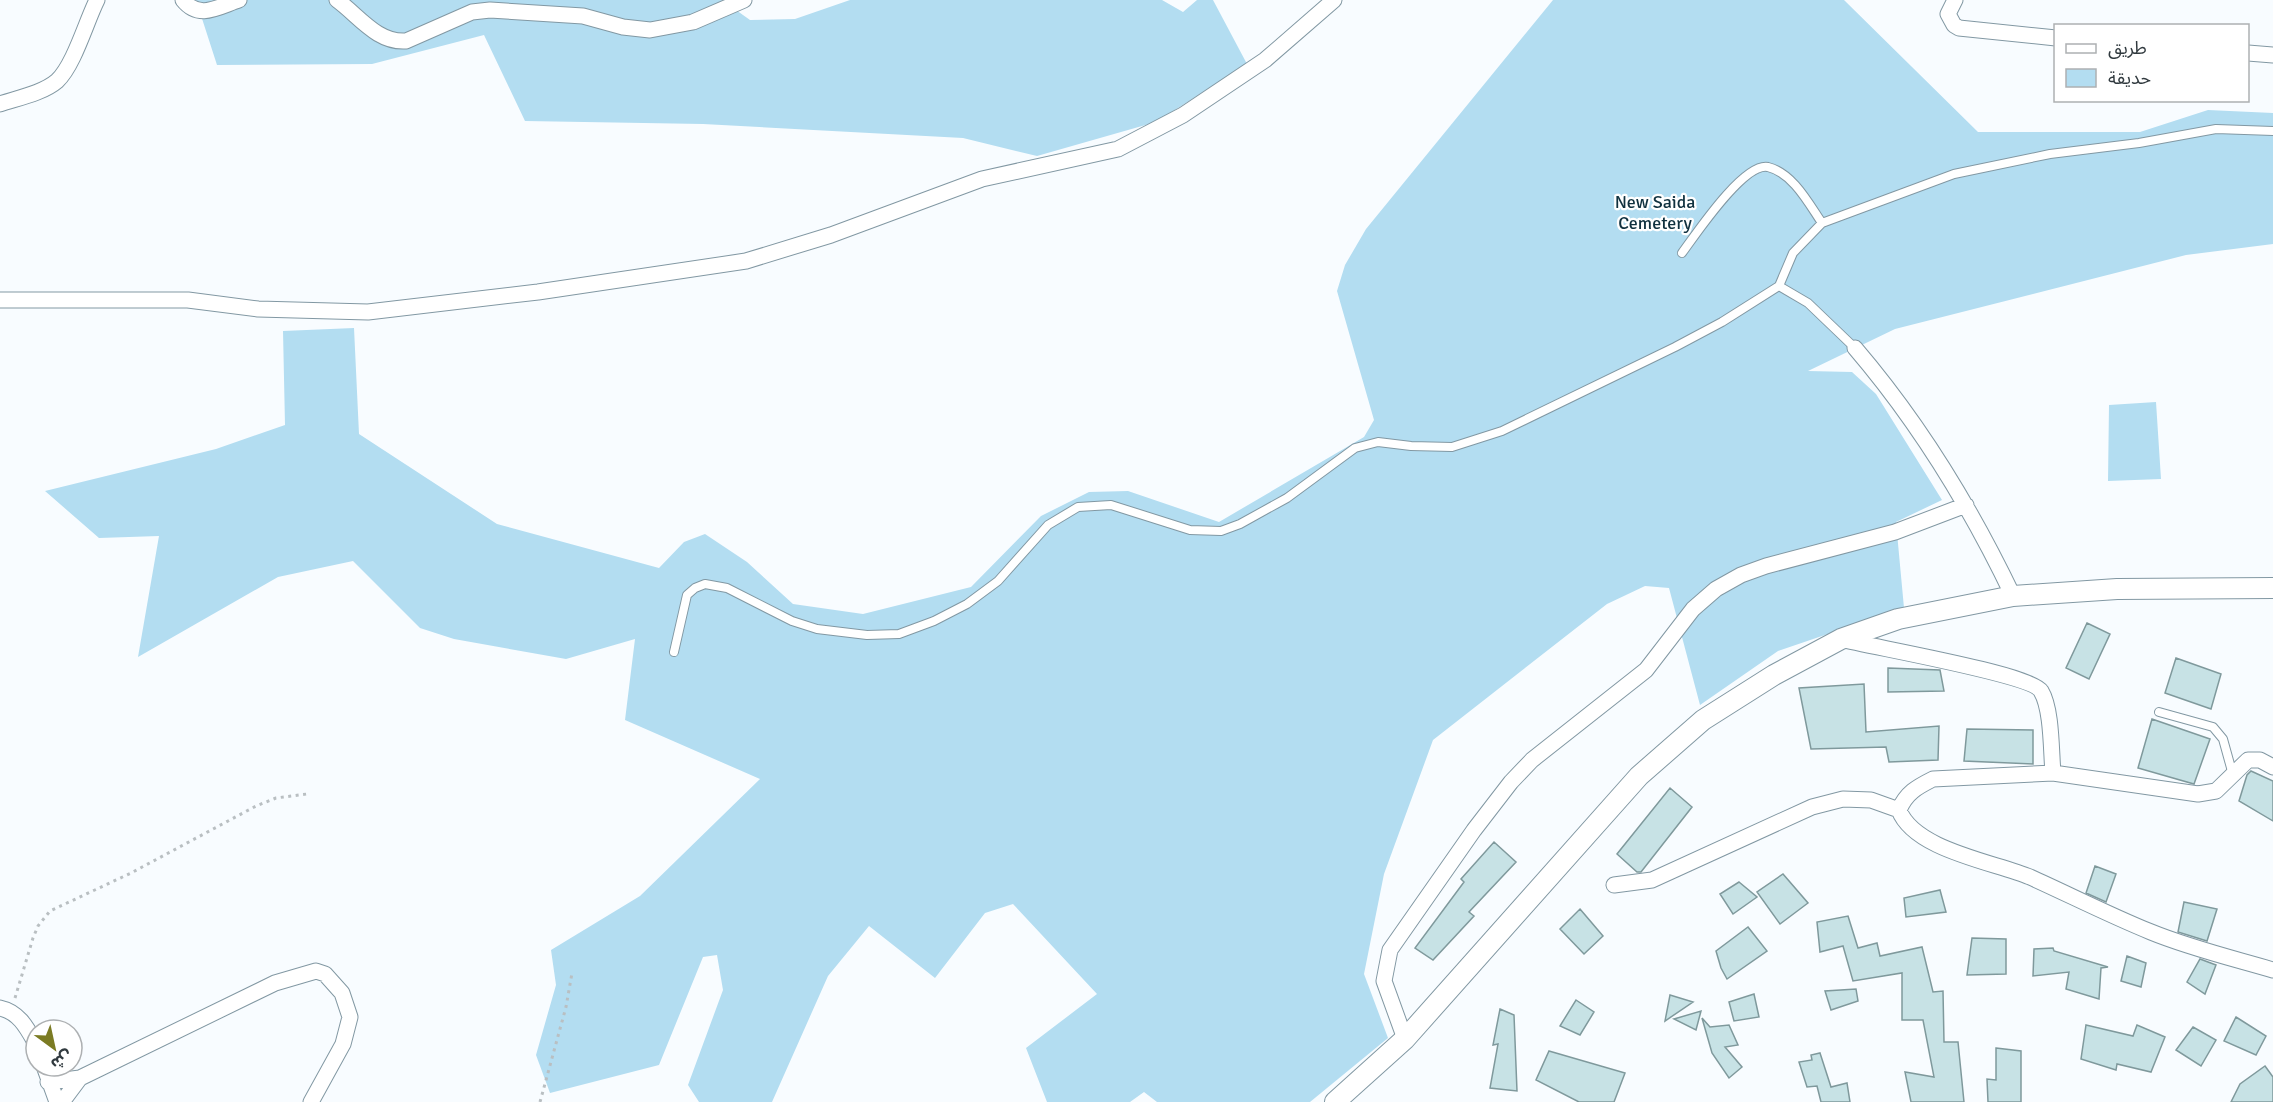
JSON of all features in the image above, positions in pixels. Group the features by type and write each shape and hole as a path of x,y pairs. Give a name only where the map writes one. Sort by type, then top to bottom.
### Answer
{"street":[{"path":"0,104 42,89 57,81 66,69 97,0"},
{"path":"183,0 190,8 200,12 239,0"},
{"path":"337,0 379,35 397,41 406,40 472,12 490,10 582,16 623,27 650,30 693,22 744,0"},
{"path":"0,300 188,300 258,309 368,312 538,292 746,261 831,235 982,179 1118,149 1183,114 1265,60 1334,0"},
{"path":"1955,0 1948,14 1954,25 1959,28 2054,38"},
{"path":"2249,53 2273,55"},
{"path":"1856,348 1905,408 1966,505 2013,596"},
{"path":"1405,1039 1384,981 1390,950 1480,822 1511,782 1532,760 1647,670 1693,609 1716,589 1766,566 1902,530 1966,505"},
{"path":"1335,1102 1405,1039 1639,776 1703,720 1774,675 1841,639 1898,619 2013,596 2117,589 2273,588"},
{"path":"1841,639 2032,683 2042,693 2045,701 2053,773"},
{"path":"2273,766 2260,760 2248,760 2216,791 2198,794 2053,773 1934,779 1917,786 1903,799 1899,810 1903,820 1921,835 1975,860 2028,876 2153,933 2273,970"},
{"path":"1614,885 1652,880 1812,807 1843,799 1871,800 1899,810"},
{"path":"84,1076 274,983 316,971 325,974 342,993 350,1017 343,1044 311,1102"},
{"path":"4,1010 24,1024"},
{"path":"47,1078 57,1102"},
{"path":"48,1082 80,1078"},
{"path":"62,1102 80,1078"}],"lane":[{"path":"674,652 687,595 695,588 705,584 727,588 792,621 817,629 867,636 899,634 934,621 975,598 998,581 1048,525 1078,507 1111,505 1190,530 1221,531 1240,524 1287,498 1355,448 1378,442 1452,447 1502,430 1675,347 1722,322 1779,286 1793,253 1822,223 1954,174 2050,154 2139,143 2216,129 2273,130"},
{"path":"1682,252 1716,206 1756,168 1767,167 1780,172 1802,194 1822,223"},
{"path":"1779,286 1808,303 1856,348"},
{"path":"2159,712 2213,727 2223,739 2233,775"}],"path":[{"path":"4,1010 23,979 36,932 50,911 131,873 256,806 290,795 307,794"},
{"path":"540,1102 566,1007 572,973"}],"green space":[{"path":"196,0 722,0 750,20 795,19 850,0 1162,0 1183,12 1197,0 1213,0 1247,64 1156,122 1037,156 963,138 703,124 525,121 484,35 372,64 217,65"},
{"name":"New Saida Cemetery","path":"1553,0 1844,0 1978,132 2140,132 2208,110 2273,113 2273,244 2186,255 1895,329 1808,371 1852,372 1876,394 1942,500 1896,522 1904,608 1778,651 1700,705 1669,588 1645,586 1607,604 1433,740 1384,874 1364,974 1388,1038 1310,1102 1157,1102 1144,1092 1130,1102 1047,1102 1026,1048 1097,994 1013,904 985,913 935,978 869,926 828,976 772,1102 699,1102 688,1085 723,990 717,955 703,957 659,1065 550,1093 536,1055 556,985 551,950 640,896 760,779 625,720 635,639 566,659 454,639 420,628 353,561 278,577 138,657 159,536 99,538 45,491 216,449 285,425 283,331 354,328 359,434 497,524 659,568 684,542 705,534 747,562 793,604 863,614 971,587 1041,516 1089,492 1128,491 1219,522 1364,437 1374,420 1337,291 1345,265 1366,229"},
{"path":"2156,402 2161,479 2108,481 2109,405"}],"building":[{"path":"2087,623 2110,634 2089,679 2066,668"},
{"path":"2176,658 2221,674 2211,709 2165,693"},
{"path":"1888,668 1940,670 1944,691 1888,692"},
{"path":"1864,684 1866,732 1939,726 1938,760 1889,762 1886,747 1811,749 1799,688"},
{"path":"2152,719 2210,739 2194,784 2138,768"},
{"path":"1967,729 2033,730 2033,764 1964,761"},
{"path":"2251,771 2273,781 2273,821 2239,801 2247,775"},
{"path":"1670,788 1692,807 1641,872 1637,872 1617,854"},
{"path":"1494,842 1516,862 1469,912 1474,916 1433,960 1415,948 1464,882 1461,879"},
{"path":"2095,866 2116,874 2106,902 2086,893"},
{"path":"1783,874 1808,903 1780,924 1757,892"},
{"path":"1739,882 1757,897 1733,914 1720,894"},
{"path":"1940,890 1946,912 1906,917 1904,898"},
{"path":"2184,902 2217,909 2207,941 2178,932"},
{"path":"1580,909 1603,936 1584,954 1560,929"},
{"path":"1848,916 1858,948 1877,943 1880,956 1922,947 1933,992 1943,991 1944,1042 1958,1042 1964,1102 1911,1102 1905,1072 1934,1077 1923,1020 1902,1020 1902,973 1853,981 1843,946 1820,952 1817,922"},
{"path":"1748,927 1767,951 1727,979 1716,951"},
{"path":"1972,938 2006,939 2006,974 1967,975"},
{"path":"2053,948 2054,951 2108,967 2101,968 2099,999 2066,989 2069,972 2033,976 2034,949"},
{"path":"2127,956 2146,963 2141,987 2121,981"},
{"path":"2200,959 2216,965 2205,994 2187,982"},
{"path":"1856,989 1858,1001 1831,1010 1825,991"},
{"path":"1754,994 1759,1017 1734,1021 1729,1002"},
{"path":"1670,995 1693,1002 1665,1021"},
{"path":"1576,1000 1594,1012 1580,1035 1560,1026"},
{"path":"1500,1009 1514,1015 1517,1091 1490,1088 1498,1044 1493,1045"},
{"path":"1701,1011 1696,1030 1674,1019"},
{"path":"2236,1017 2266,1036 2256,1055 2224,1041"},
{"path":"1702,1018 1710,1027 1729,1025 1738,1045 1725,1047 1742,1067 1729,1078 1712,1053"},
{"path":"2086,1025 2133,1036 2137,1025 2165,1037 2151,1072 2117,1064 2116,1070 2081,1059"},
{"path":"2193,1027 2216,1040 2201,1066 2176,1050"},
{"path":"1996,1048 2021,1051 2021,1102 1988,1102 1987,1079 1996,1080"},
{"path":"1549,1051 1625,1073 1614,1102 1579,1102 1536,1080"},
{"path":"1820,1053 1831,1087 1847,1083 1850,1102 1821,1102 1817,1086 1807,1087 1799,1062 1812,1060 1811,1055"},
{"path":"2265,1066 2273,1077 2273,1102 2231,1102 2240,1084"}]}
